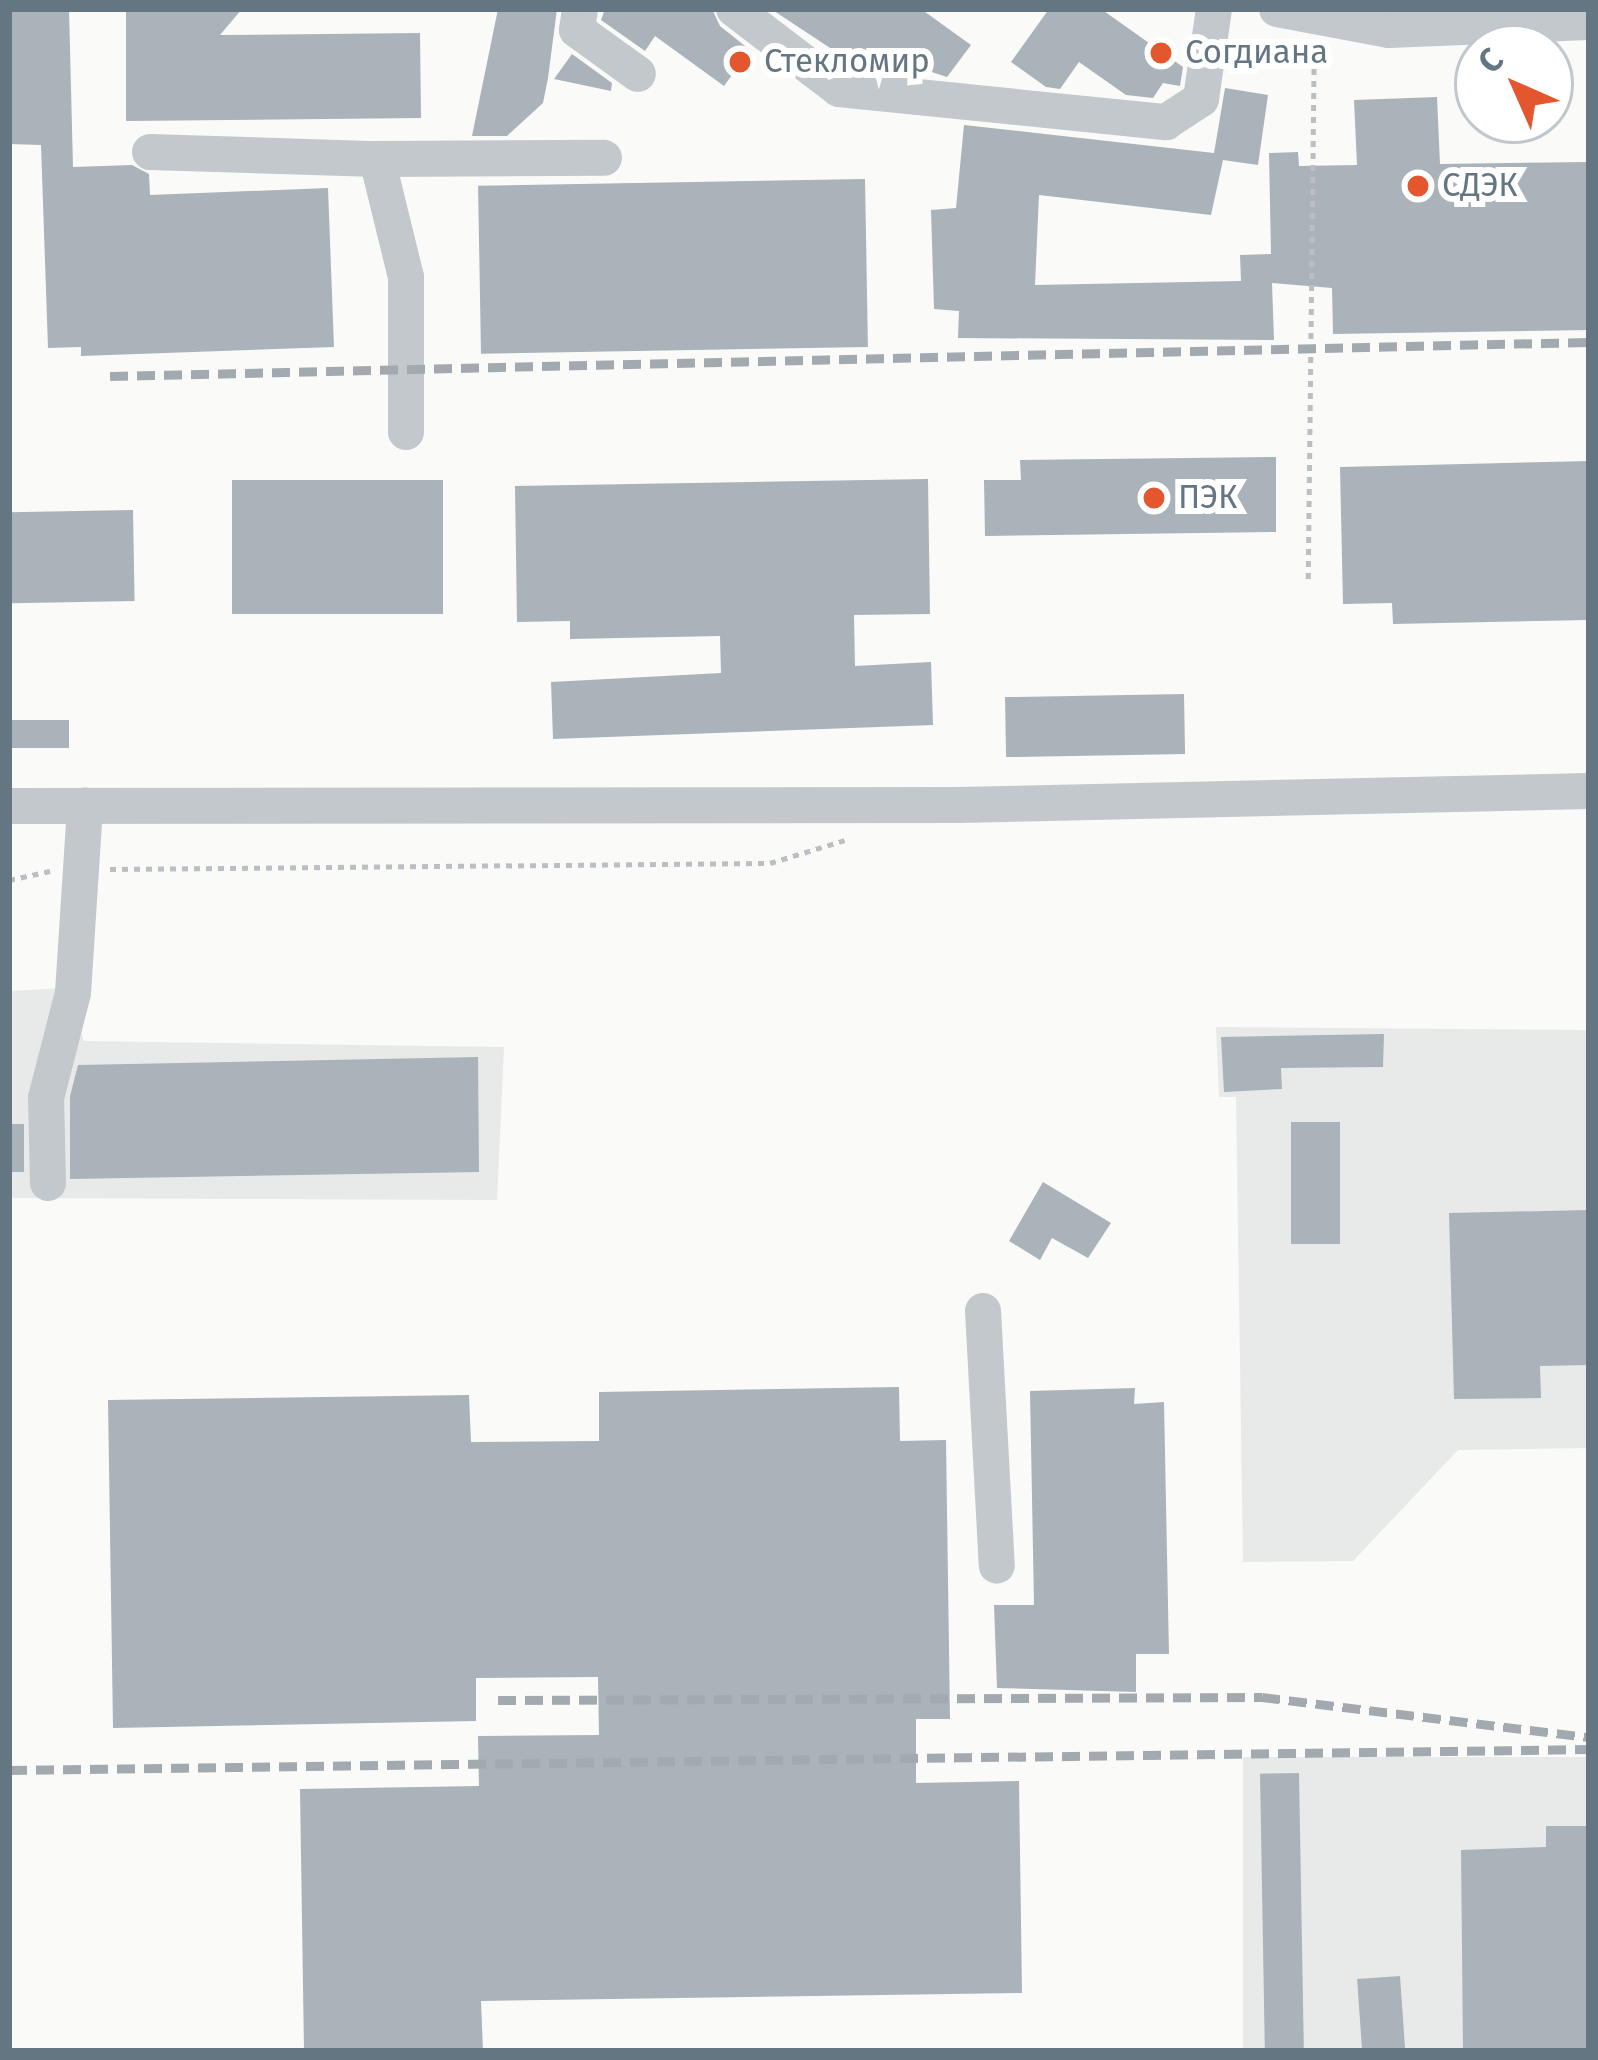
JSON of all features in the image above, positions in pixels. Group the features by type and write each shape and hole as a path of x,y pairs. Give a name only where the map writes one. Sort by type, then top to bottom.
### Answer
{"street":[{"path":"580,9 577,30 638,74"},
{"path":"734,9 838,89 1166,122 1201,99 1214,9"},
{"path":"1277,9 1314,20 1389,30 1589,22"},
{"path":"150,152 377,159 604,158"},
{"path":"377,159 406,277 406,432"},
{"path":"9,806 1230,799 1589,790"},
{"path":"48,1183 46,1098 73,993 85,805"},
{"path":"983,1311 997,1566"}],"path":[{"path":"1309,579 1314,20"},
{"path":"9,880 81,870 770,862 853,837"}],"shaded area":[{"path":"63,988 84,1041 504,1047 497,1200 9,1198 9,991"},
{"path":"1216,1027 1589,1030 1589,1448 1458,1450 1353,1561 1243,1562 1236,1097 1219,1097"},
{"path":"1243,1757 1589,1757 1589,2051 1243,2051"}],"building":[{"path":"9,9 69,9 73,167 132,165 149,174 150,195 328,188 334,347 81,356 81,347 48,348 41,145 9,144"},
{"path":"126,9 242,9 220,35 420,33 421,118 126,121"},
{"path":"498,9 557,9 543,103 507,136 472,136"},
{"path":"605,9 712,9 720,26 750,50 724,86 655,36 645,51 601,20"},
{"path":"771,9 921,9 971,45 947,77 907,64 901,73 862,69"},
{"path":"1049,9 1101,9 1183,67 1180,86 1163,83 1153,98 1126,95 1079,62 1060,89 1046,87 1011,62"},
{"path":"572,54 612,83 611,91 554,79"},
{"path":"1225,88 1268,95 1258,165 1223,160 1211,215 1039,195 1035,285 1241,281 1240,255 1271,254 1269,153 1298,152 1299,166 1357,165 1354,100 1437,97 1440,164 1589,162 1589,330 1333,334 1332,288 1272,283 1274,340 958,338 959,311 934,309 931,210 956,208 964,125 1214,153"},
{"path":"865,179 868,347 481,354 478,186"},
{"path":"1276,457 1276,532 985,536 984,480 1021,480 1020,460"},
{"path":"1589,461 1589,620 1393,624 1392,603 1343,604 1340,467"},
{"path":"928,479 930,614 854,615 855,666 931,662 933,725 553,739 551,682 721,673 720,636 570,639 570,621 517,622 515,486"},
{"path":"232,480 443,480 443,614 232,614"},
{"path":"133,510 135,601 11,603 9,512"},
{"path":"1184,694 1185,754 1006,757 1005,697"},
{"path":"9,720 69,720 69,748 9,748"},
{"path":"1384,1034 1383,1067 1281,1068 1282,1089 1224,1092 1221,1037"},
{"path":"478,1057 479,1172 70,1179 70,1096 78,1065"},
{"path":"1291,1122 1340,1122 1340,1244 1291,1244"},
{"path":"9,1124 24,1124 24,1172 9,1172"},
{"path":"1043,1182 1111,1223 1088,1258 1052,1238 1040,1260 1009,1241"},
{"path":"1589,1210 1589,1365 1540,1366 1541,1398 1454,1399 1449,1213"},
{"path":"899,1387 900,1441 946,1440 950,1719 916,1719 916,1783 1019,1781 1022,1993 481,2001 483,2051 304,2051 300,1789 479,1786 478,1736 599,1735 598,1677 476,1678 476,1721 113,1728 108,1400 469,1395 471,1442 599,1441 599,1392"},
{"path":"1135,1388 1134,1404 1164,1402 1169,1654 1136,1654 1136,1692 997,1688 994,1605 1034,1605 1030,1391"},
{"path":"1299,1773 1304,2051 1265,2051 1260,1774"},
{"path":"1546,1826 1589,1826 1589,2051 1463,2051 1461,1850 1546,1847"},
{"path":"1400,1976 1405,2051 1362,2051 1357,1979"}],"railway":[{"path":"110,376 1589,342"},
{"path":"498,1700 1262,1697 1587,1737"},
{"path":"9,1770 1589,1749"}],"place":[{"name":"Согдиана","path":"1161,53"},
{"name":"Стекломир","path":"740,62"},
{"name":"СДЭК","path":"1418,186"},
{"name":"ПЭК","path":"1154,498"}]}
